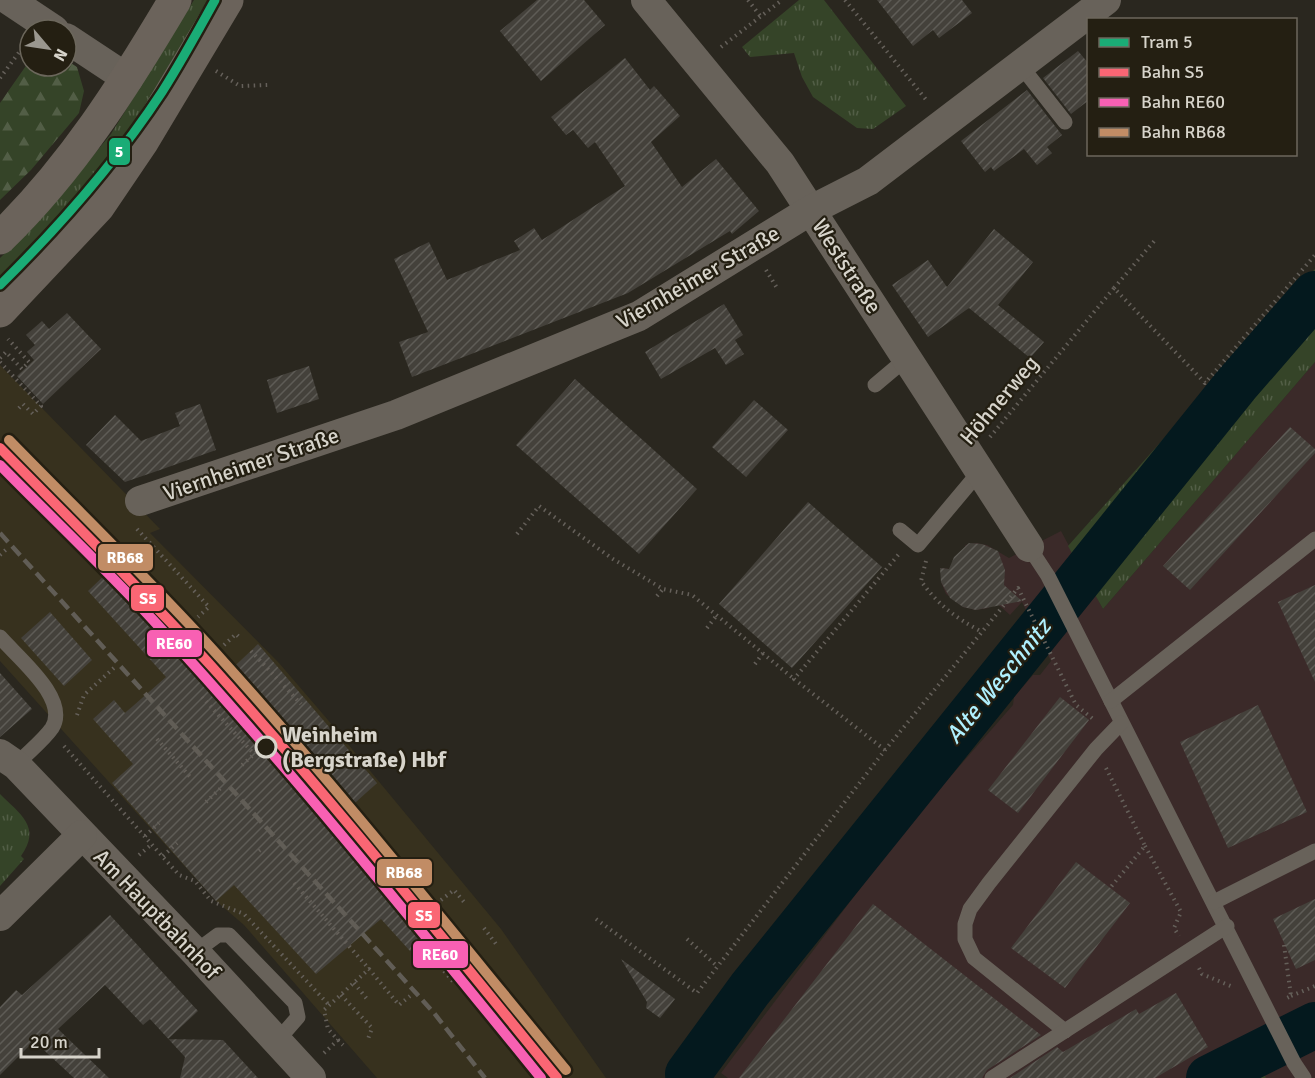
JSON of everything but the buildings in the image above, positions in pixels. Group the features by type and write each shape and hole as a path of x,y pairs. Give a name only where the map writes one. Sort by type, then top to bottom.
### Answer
{"main road":[{"path":"0,238 77,154 128,79 175,0"},
{"path":"2,323 98,207 142,142 227,0"}],"street":[{"path":"9,0 36,18"},
{"name":"Weststraße","path":"646,0 780,163 1029,547"},
{"name":"Viernheimer Straße","path":"138,515 396,415 639,316 811,210 868,181 946,124 1106,0"},
{"path":"78,46 128,79"},
{"name":"Am Hauptbahnhof","path":"8,759 195,951 307,1074"},
{"path":"2,914 82,835"}],"lane":[{"path":"1021,66 1065,122"},
{"path":"875,385 907,358"},
{"path":"910,538 976,465"},
{"path":"1111,701 1315,539"},
{"path":"1029,547 1048,576 1121,723 1227,926 1293,1063 1304,1078"},
{"path":"0,637 53,696 57,712 52,727 42,738 8,759"},
{"path":"1065,1031 974,958 966,939 965,924 970,909 989,883 1096,749 1121,723"},
{"path":"1214,902 1315,852"},
{"path":"992,1078 1227,926"}],"path":[{"path":"748,0 761,17"},
{"path":"700,64 782,0"},
{"path":"845,0 946,124"},
{"path":"0,78 18,54"},
{"path":"216,70 240,86 268,85"},
{"name":"Höhnerweg","path":"976,465 1114,288 1156,239"},
{"path":"1114,288 1205,383 1315,255"},
{"path":"2,323 29,362 22,369 6,352 0,360 41,406 33,414 23,404 18,409"},
{"path":"518,534 539,506 613,559 663,589 692,595 885,750"},
{"path":"138,515 209,607 198,617"},
{"path":"794,679 910,538 928,554 921,581 934,599 954,618 982,632"},
{"path":"0,555 8,548"},
{"path":"609,565 613,559"},
{"path":"596,919 697,993 885,750 1018,588 1076,705 1093,719 1090,730 1096,749 1145,846 1110,888"},
{"path":"657,596 663,589"},
{"path":"707,628 717,615"},
{"path":"224,645 236,634 240,638"},
{"path":"251,651 301,704"},
{"path":"755,664 763,653"},
{"path":"77,716 84,695 116,666"},
{"path":"202,697 254,754"},
{"path":"42,738 66,747 152,844"},
{"path":"66,747 69,738"},
{"path":"157,739 191,778"},
{"path":"242,765 267,742"},
{"path":"206,802 223,786"},
{"path":"145,836 159,823"},
{"path":"163,856 177,843"},
{"path":"294,883 399,1005 410,996"},
{"path":"441,900 454,890 464,902"},
{"path":"484,928 496,944"},
{"path":"687,939 718,967"},
{"path":"1284,945 1286,966"},
{"path":"343,1045 328,1029 324,1010 369,969"},
{"path":"444,971 455,984"},
{"path":"354,983 367,999"},
{"path":"1291,996 1315,986"},
{"path":"340,995 372,1029 368,1039"},
{"path":"307,1074 338,1040"}],"shaded area":[{"path":"1315,362 1315,1078 728,1078 721,1073 907,826 1013,705 1014,697 1033,675 1040,675 1051,661 1022,602 1010,615 992,599 986,601 989,608 976,610 963,607 946,594 941,582 941,568 950,569 966,548 965,545 976,543 987,545 1009,558 1061,531 1103,609"},
{"path":"0,365 160,529 150,533 279,663 328,720 501,929 606,1078 377,1078 244,925 216,901 0,661"}],"green space":[{"path":"194,0 221,0 129,149 0,291 0,258 42,217 111,134"},
{"path":"799,0 824,0 906,106 873,129 857,128 813,97 802,77 794,53 750,57 742,47"},
{"path":"78,70 84,91 79,113 31,170 0,200 0,103 18,77 78,78"},
{"path":"1315,269 1315,362 1103,609 1068,546"},
{"path":"0,794 26,822 29,837 21,856 24,859 0,886"},
{"path":"1257,1062 1266,1078 1229,1078"}],"waterway":[{"name":"Alte Weschnitz","path":"688,1074 750,989 1236,385 1315,294"},
{"path":"1209,1078 1315,1025"}],"railway":[{"path":"0,533 434,1013 485,1078"}],"tram line":[{"name":"5","path":"0,285 44,240 126,143 169,81 215,0"}],"rail line":[{"name":"RB68","path":"9,440 223,661 311,761 566,1070"},
{"name":"S5","path":"0,448 214,669 388,871 557,1078"},
{"name":"RE60","path":"0,465 97,561 204,676 351,846 541,1078"}],"place":[{"name":"Weinheim (Bergstraße) Hbf","path":"266,747"}]}
